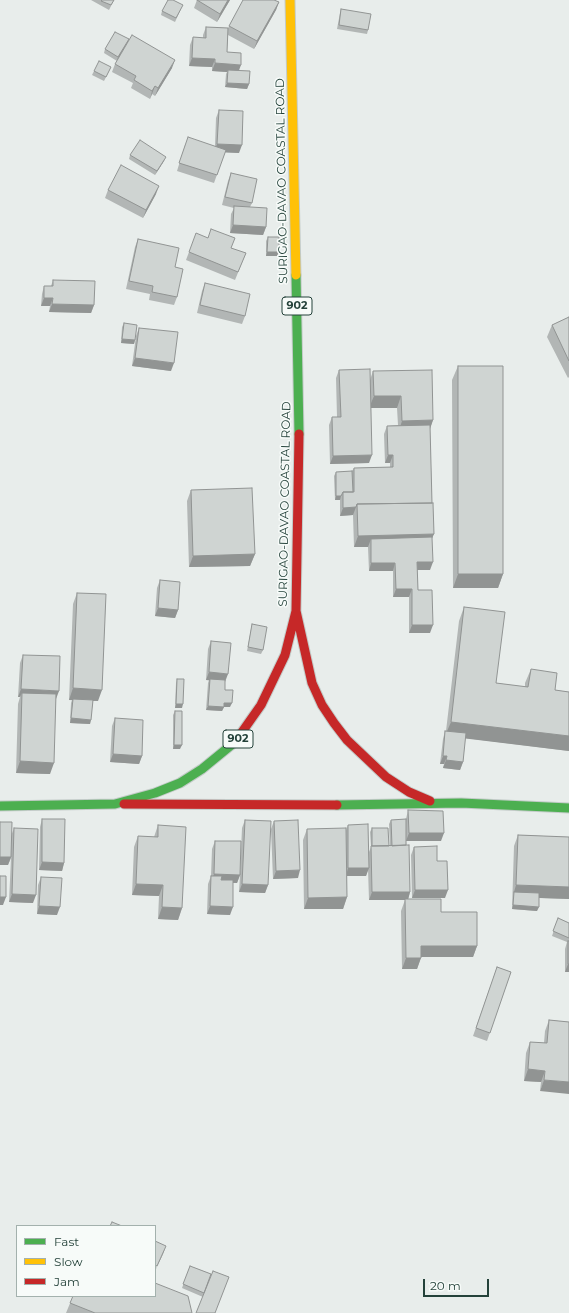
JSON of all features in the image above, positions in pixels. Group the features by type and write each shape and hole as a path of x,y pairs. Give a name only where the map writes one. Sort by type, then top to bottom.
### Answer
{"main road":[{"name":"SURIGAO-DAVAO COASTAL ROAD","path":"0,806 115,804 155,793 180,783 202,769 238,739 248,725 273,681 285,655 296,611 299,430 290,0"},
{"path":"296,611 312,683 322,705 334,723 347,740 386,777 409,792 437,804"},
{"path":"115,804 437,804 569,808"}],"building":[{"path":"114,0 111,5 101,1"},
{"path":"168,0 173,0 183,5 176,18 162,11"},
{"path":"197,0 228,0 220,14"},
{"path":"243,0 274,0 279,2 257,41 229,26"},
{"path":"341,9 371,14 368,30 339,25"},
{"path":"206,27 228,28 227,52 241,53 241,65 215,63 215,59 192,58 193,37 206,38"},
{"path":"115,32 129,39 118,57 105,49"},
{"path":"132,35 175,60 158,88 155,86 152,91 134,80 136,76 115,64"},
{"path":"99,61 111,67 106,77 94,71"},
{"path":"228,70 250,71 249,84 227,83"},
{"path":"219,110 243,111 242,145 217,144"},
{"path":"188,137 226,150 217,175 179,163"},
{"path":"140,140 166,157 157,171 130,155"},
{"path":"121,165 159,186 146,210 108,190"},
{"path":"231,173 257,179 252,203 225,197"},
{"path":"234,206 267,208 266,227 233,225"},
{"path":"211,229 235,238 231,248 246,253 238,272 189,252 196,233 208,238"},
{"path":"268,237 279,237 279,252 267,252"},
{"path":"138,239 179,248 175,267 183,269 177,297 152,292 153,286 129,281"},
{"path":"53,280 95,281 94,305 52,304 53,298 44,298 44,286 53,286"},
{"path":"205,283 250,294 245,316 200,305"},
{"path":"569,317 569,361 552,325"},
{"path":"124,323 137,325 135,340 122,339"},
{"path":"139,328 178,332 174,363 135,358"},
{"path":"458,366 503,366 503,574 458,574"},
{"path":"370,369 372,455 333,456 332,417 341,417 339,370"},
{"path":"432,370 433,420 402,421 401,396 374,396 373,371"},
{"path":"430,425 432,503 357,504 356,507 343,508 343,492 354,492 354,468 393,467 393,455 388,455 387,426"},
{"path":"352,471 353,492 343,492 341,496 336,496 336,472"},
{"path":"252,488 255,554 193,556 191,490"},
{"path":"433,503 434,534 358,536 357,504"},
{"path":"432,537 433,562 417,562 418,590 432,590 433,625 412,625 412,589 396,589 395,563 371,563 371,539"},
{"path":"160,580 180,582 178,610 158,608"},
{"path":"77,593 106,594 102,690 73,688"},
{"path":"464,607 505,612 496,683 528,687 531,669 557,673 555,690 569,692 569,736 451,722"},
{"path":"252,624 267,627 263,650 248,647"},
{"path":"211,641 231,643 228,674 209,672"},
{"path":"23,655 60,656 59,691 21,689"},
{"path":"177,679 184,679 183,704 176,704"},
{"path":"210,679 225,680 225,690 233,690 232,703 224,703 224,707 208,706"},
{"path":"22,693 56,694 54,763 20,761"},
{"path":"73,699 93,700 91,720 71,718"},
{"path":"175,711 182,711 182,745 174,745"},
{"path":"115,718 143,720 142,756 113,754"},
{"path":"445,731 466,733 463,762 446,760 447,756 443,756"},
{"path":"408,810 443,811 444,833 409,833"},
{"path":"42,819 65,819 64,863 42,862"},
{"path":"406,819 406,845 392,846 391,820"},
{"path":"245,820 271,821 268,885 242,884"},
{"path":"298,820 300,870 276,871 274,821"},
{"path":"0,822 12,822 11,857 0,857"},
{"path":"368,824 369,868 348,868 348,825"},
{"path":"158,825 186,827 182,908 162,907 163,885 136,884 138,836 158,837"},
{"path":"14,828 38,829 36,895 12,894"},
{"path":"346,828 347,897 308,898 307,829"},
{"path":"372,828 388,828 389,846 372,846"},
{"path":"518,835 569,837 569,887 516,885"},
{"path":"215,841 241,841 240,875 214,874"},
{"path":"409,845 410,892 372,892 371,846"},
{"path":"437,846 437,861 447,861 448,890 415,890 414,847"},
{"path":"0,876 6,876 6,897 0,897"},
{"path":"211,876 222,876 221,880 233,880 233,907 210,906"},
{"path":"41,877 62,878 60,907 39,906"},
{"path":"514,892 539,893 539,907 513,905"},
{"path":"405,899 441,899 441,912 477,912 477,946 421,946 421,958 406,958"},
{"path":"558,918 569,923 569,938 553,931"},
{"path":"569,941 569,964 568,964"},
{"path":"497,967 511,972 490,1033 476,1028"},
{"path":"549,1020 569,1022 569,1082 544,1080 545,1071 528,1069 530,1042 547,1043"},
{"path":"112,1222 120,1225 110,1225"},
{"path":"156,1241 166,1246 156,1266"},
{"path":"190,1266 211,1274 204,1293 183,1284"},
{"path":"213,1271 229,1277 215,1313 196,1313"},
{"path":"156,1283 188,1296 192,1313 95,1313 70,1303 73,1297 156,1297"}],"traffic: fast":[{"path":"296,275 299,434"},
{"path":"0,806 115,804 155,793 180,783 202,769 235,742"},
{"path":"337,805 461,803 569,808"}],"traffic: slow":[{"path":"290,0 296,275"}],"traffic: jam":[{"path":"235,742 261,705 285,655 296,611 299,434"},
{"path":"296,611 312,683 322,705 334,723 347,740 386,777 409,792 430,801"},
{"path":"124,804 337,805"}]}
